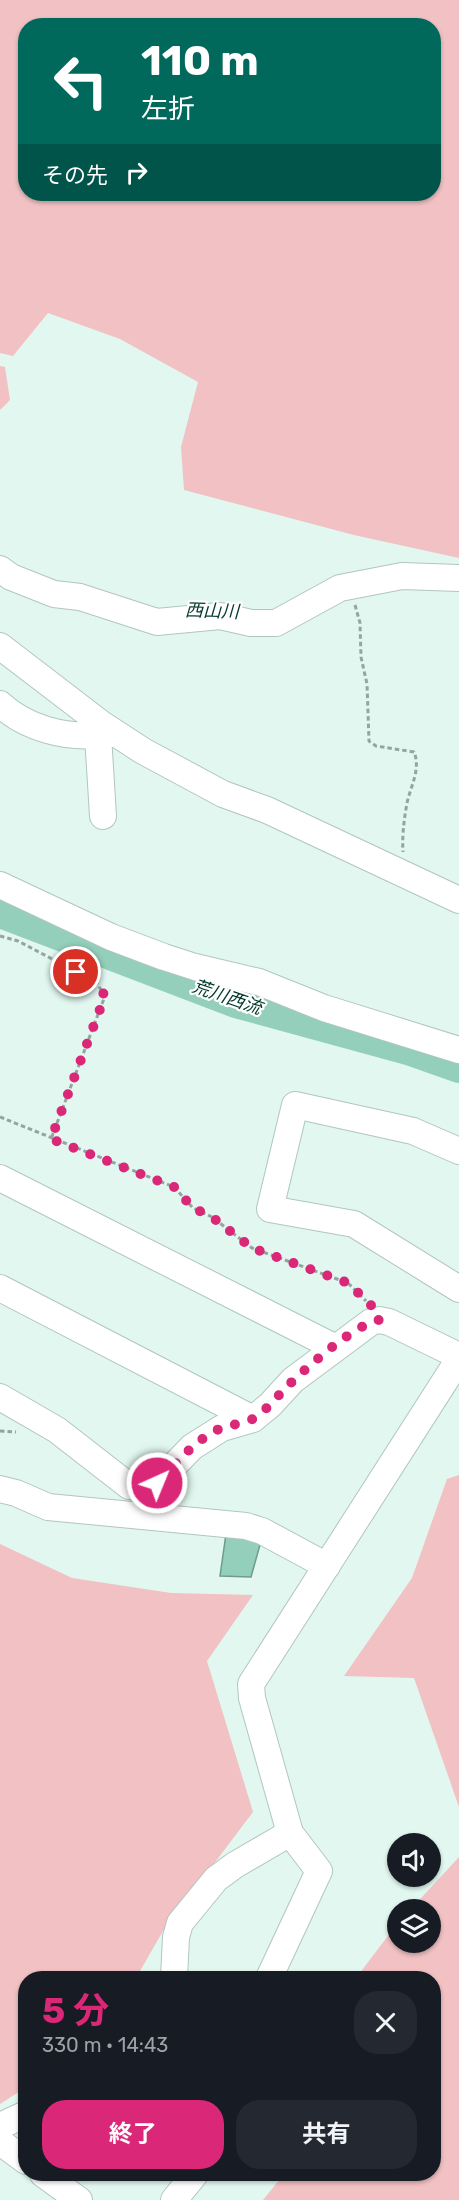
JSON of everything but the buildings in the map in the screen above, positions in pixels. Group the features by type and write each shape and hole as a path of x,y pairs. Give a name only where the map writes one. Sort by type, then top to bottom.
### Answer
{"street":[{"path":"0,569 11,577 54,594 81,597 157,622 220,616 251,623 276,623 340,588 348,586 402,576 459,578"},
{"path":"0,646 100,730 223,794 267,810 459,900"},
{"path":"0,704 22,718 72,737 100,730"},
{"path":"100,730 103,816"},
{"path":"0,885 111,938 195,968 259,982 324,1008 459,1050"},
{"path":"459,1151 413,1131 295,1105 270,1209 354,1224 459,1289"},
{"path":"0,1178 334,1347"},
{"path":"0,1288 253,1419"},
{"path":"0,1397 57,1430 129,1486 137,1488 157,1483 192,1447 222,1428 253,1419 270,1405 293,1380 334,1347 371,1322 379,1320 459,1358 251,1684 252,1698 290,1833 319,1871 272,1971"},
{"path":"0,1490 16,1493 48,1507 246,1526 262,1531 327,1566"},
{"path":"174,1971 176,1937 180,1923 216,1880 235,1864 290,1833"},
{"path":"0,2126 18,2118"},
{"path":"0,2142 18,2155"},
{"path":"53,2181 79,2200"},
{"path":"174,2200 189,2181"}],"path":[{"path":"348,586 360,623 361,657 367,684 369,741 376,746 414,752 418,762 402,834 405,873"},
{"path":"0,936 18,941 96,982 105,996 51,1139"},
{"path":"0,1117 174,1187 193,1208 212,1217 252,1248 348,1283 377,1311 379,1320"}],"shaded area":[{"path":"0,0 459,0 459,558 354,535 184,490 181,447 198,382 120,339 48,313 13,356 0,353"},
{"path":"0,366 5,367 10,400 0,410"},
{"path":"459,1475 459,1807 414,1678 344,1676 412,1578 447,1479"},
{"path":"226,1534 261,1541 251,1577 220,1576"},
{"path":"0,1544 72,1578 171,1593 253,1595 207,1661 253,1812 163,1931 140,1971 18,1971 18,2092 0,2104"},
{"path":"459,1857 459,2200 263,2200 278,2181 441,2181 441,1971 361,1971 387,1937 387,1953 441,1953 441,1899 420,1899 431,1887 441,1887 441,1876"}],"waterway":[{"name":"荒川西流","path":"0,912 236,1002 408,1049 459,1067"}],"route":[{"path":"76,972 96,982 105,996 51,1139 174,1187 193,1208 212,1217 252,1248 348,1283 377,1311 379,1320 371,1322 334,1347 293,1380 270,1405 253,1419 222,1428 192,1447 157,1483"}],"water label":[{"name":"西山川","path":"212,611"}]}
